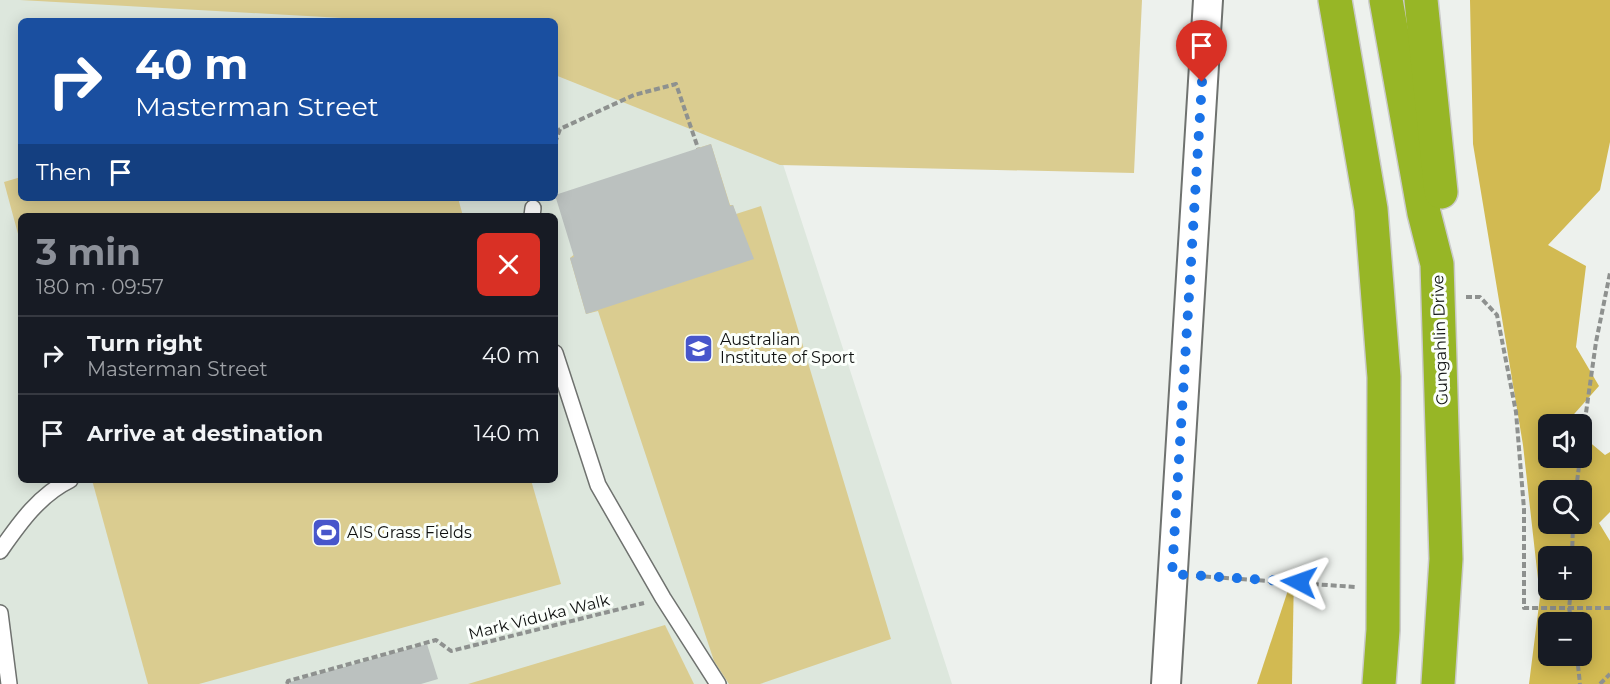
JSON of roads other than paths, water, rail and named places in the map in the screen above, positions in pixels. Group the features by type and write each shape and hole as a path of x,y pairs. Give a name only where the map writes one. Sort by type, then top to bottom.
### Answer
{"highway":[{"path":"1319,0 1350,92"},
{"path":"1335,0 1371,209 1382,333 1386,494 1384,589 1378,684"},
{"name":"Gungahlin Drive","path":"1386,0 1406,99 1424,213 1437,264 1446,559 1438,684"},
{"path":"1421,0 1443,211 1437,264"}],"street":[{"path":"1166,684 1208,0"}],"lane":[{"path":"558,362 598,485 663,598 718,684"},
{"path":"0,551 36,505 55,487 64,483"},
{"path":"0,613 9,684"}],"place":[{"name":"Australian Institute of Sport","path":"699,348"},
{"name":"AIS Grass Fields","path":"326,532"}]}
